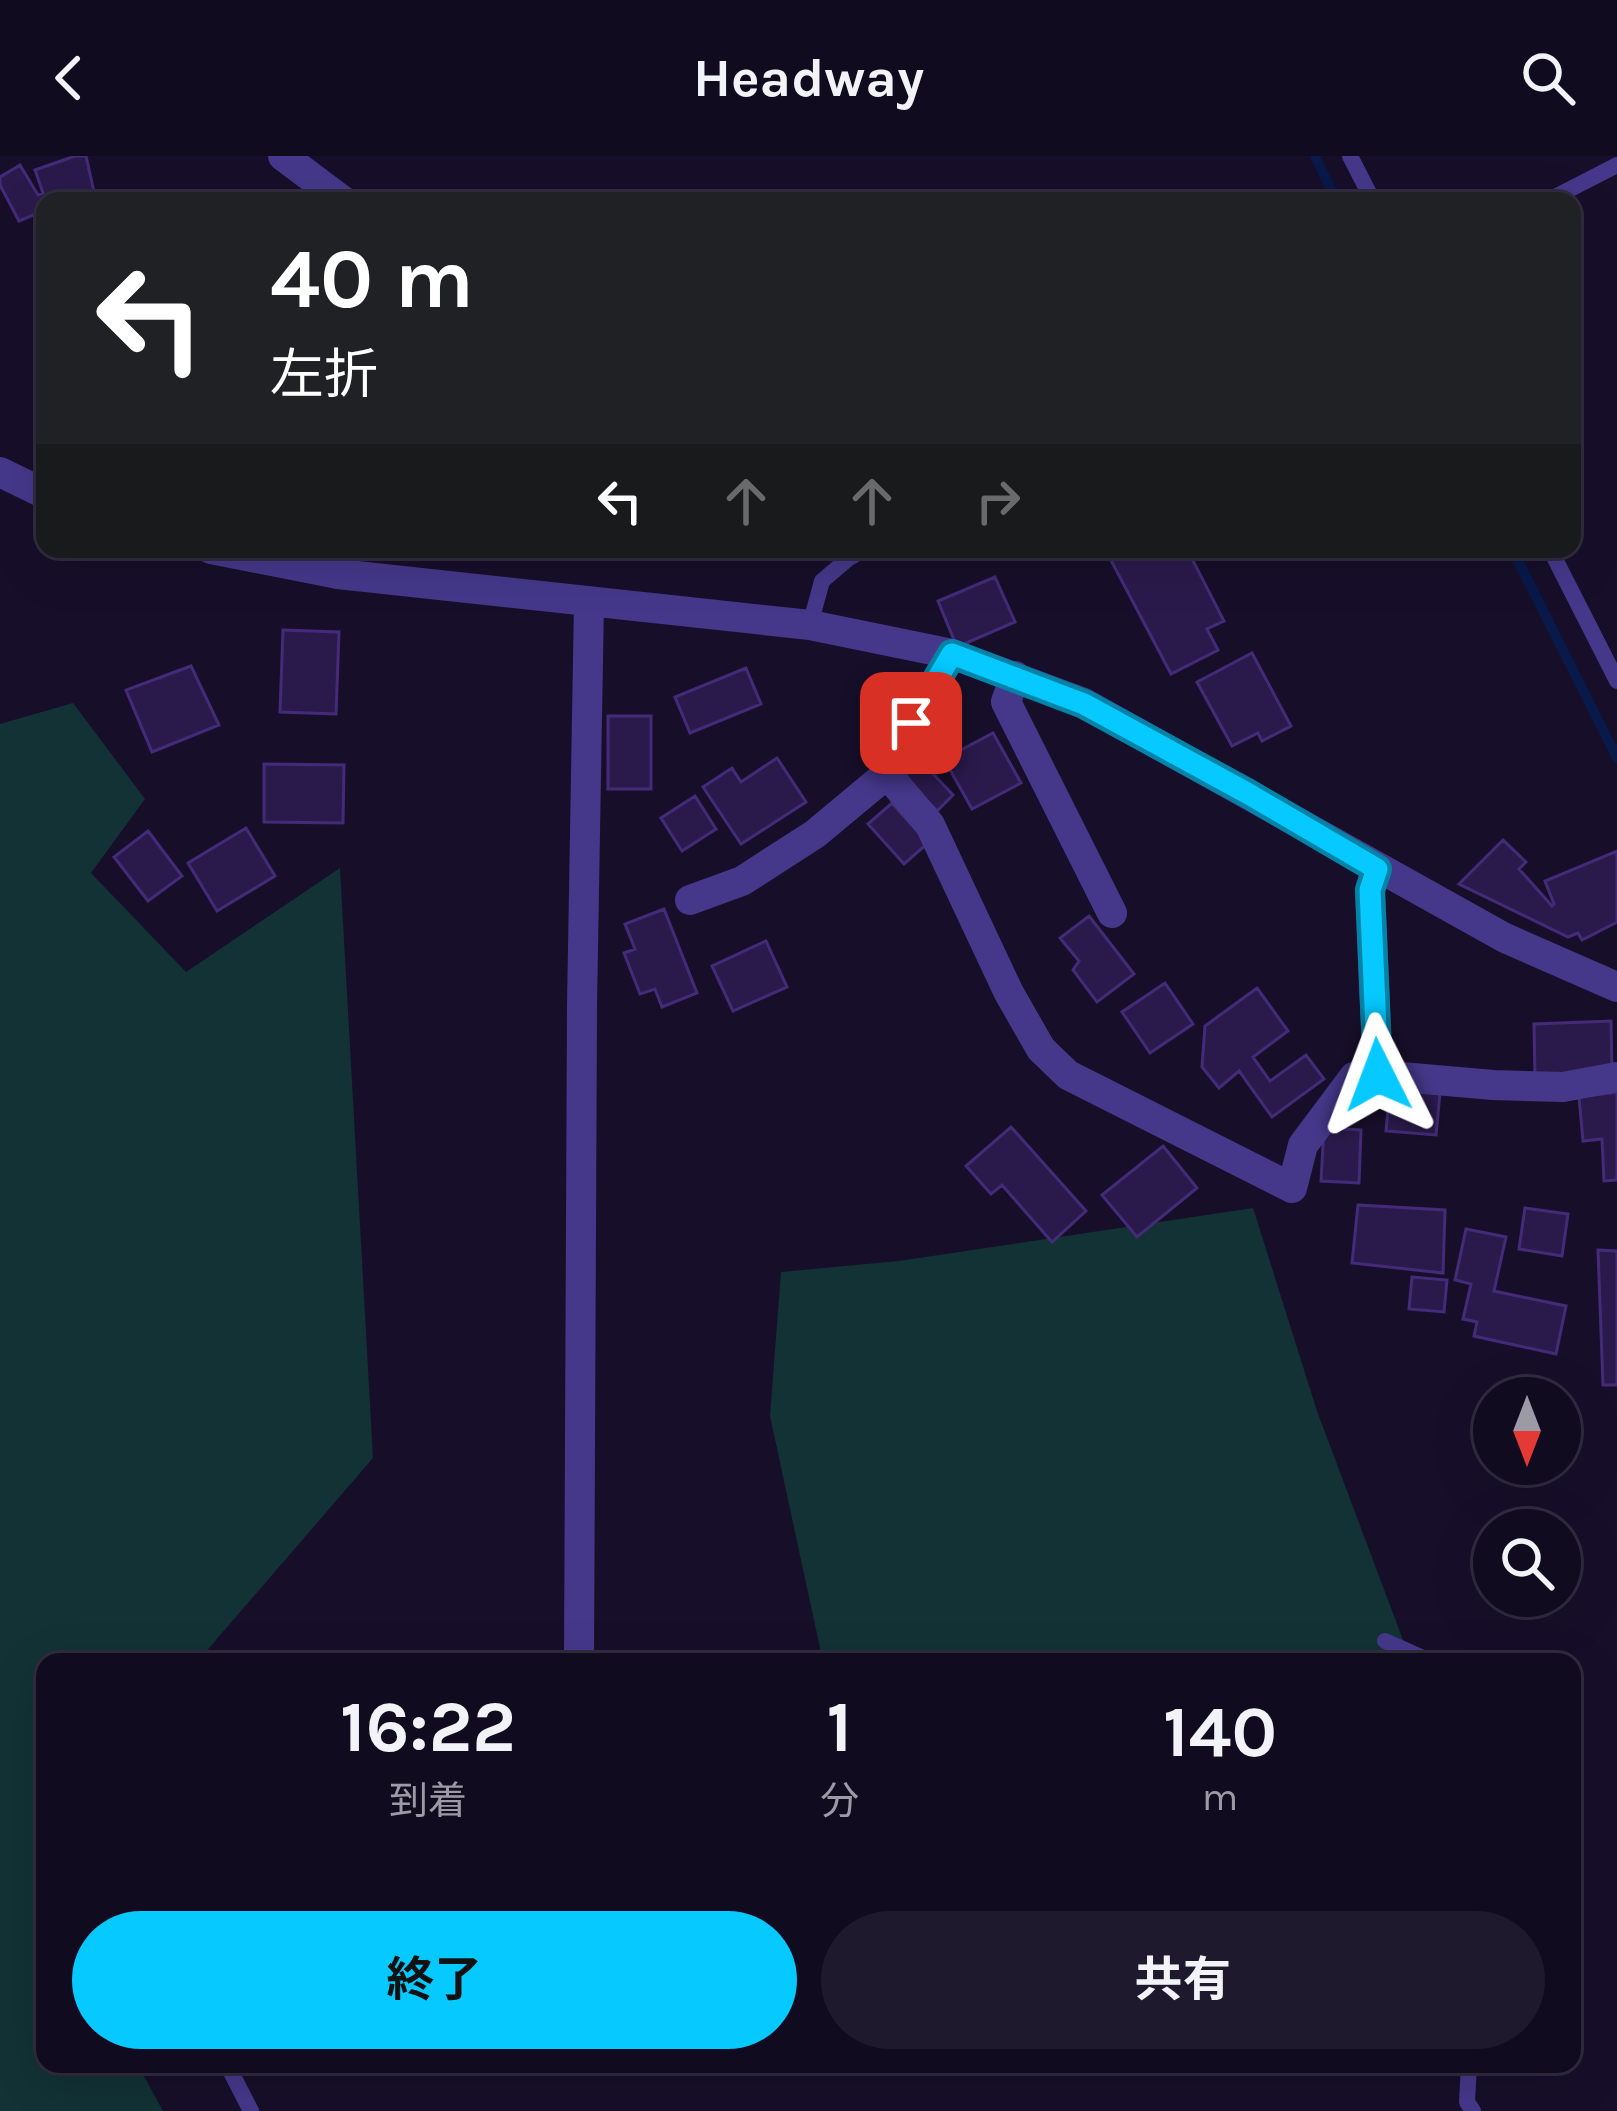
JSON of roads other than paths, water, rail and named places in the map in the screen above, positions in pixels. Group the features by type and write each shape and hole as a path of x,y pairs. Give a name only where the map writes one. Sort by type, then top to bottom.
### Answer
{"street":[{"path":"283,156 331,192"},
{"path":"0,472 36,490"},
{"path":"308,558 589,602 810,625 952,654 1084,704 1505,938 1617,987"},
{"path":"579,1653 589,602"},
{"path":"690,900 742,881 814,834 886,774 890,758 952,654"},
{"path":"1015,676 1006,702 1112,913"},
{"path":"886,774 930,824 1009,993 1041,1049 1068,1075 1292,1188 1303,1145 1354,1077 1563,1087 1617,1078"},
{"path":"1377,869 1370,890 1378,1075"}],"lane":[{"path":"1350,156 1368,192"},
{"path":"1565,192 1617,166"},
{"path":"810,625 822,581 848,558"},
{"path":"1555,558 1617,681"},
{"path":"1385,1641 1412,1653"},
{"path":"232,2073 251,2111"},
{"path":"1468,2073 1467,2102 1473,2111"}],"waterway":[{"path":"1315,156 1333,192"},
{"path":"1517,558 1617,758"}]}
